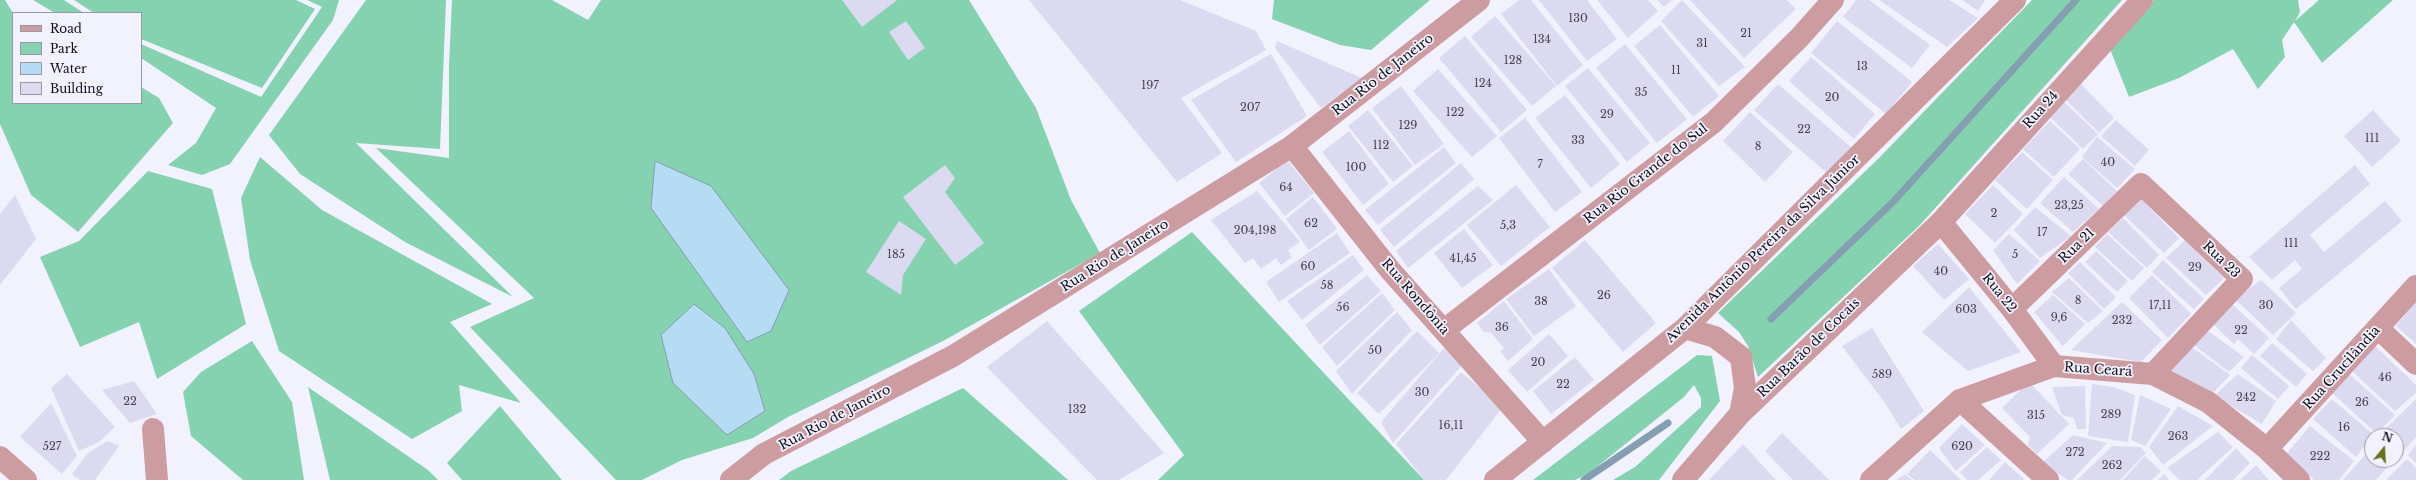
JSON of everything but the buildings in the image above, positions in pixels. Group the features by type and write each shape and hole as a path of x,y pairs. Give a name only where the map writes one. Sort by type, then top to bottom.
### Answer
{"street":[{"name":"Rua Rio de Janeiro","path":"731,480 764,454 953,356 1292,146 1479,0"},
{"name":"Rua Rio Grande do Sul","path":"1444,330 1714,122 1800,37 1833,0"},
{"name":"Avenida Antônio Pereira da Silva Júnior","path":"1495,480 1685,328 2015,0"},
{"name":"Rua 24","path":"1941,222 2142,0"},
{"name":"Rua Rondônia","path":"1292,146 1390,270 1543,442"},
{"name":"Rua 21","path":"2012,309 2141,184"},
{"name":"Rua 23","path":"2141,184 2242,279 2153,374"},
{"name":"Rua 22","path":"1941,222 2012,309 2054,366"},
{"name":"Rua Barão de Cocais","path":"1683,480 1740,414 1941,222"},
{"name":"Rua Crucilândia","path":"2267,449 2416,286"},
{"path":"1685,328 1715,337 1740,357 1745,388 1740,414"},
{"path":"2378,328 2416,364"},
{"name":"Rua Ceará","path":"1870,480 1960,400 2054,366 2153,374 2208,402 2267,449 2299,480"},
{"path":"1960,400 2048,480"},
{"path":"154,428 157,480"},
{"path":"0,456 26,480"}],"green space":[{"path":"0,0 5,0 12,12 12,104 142,104 142,88 159,98 173,123 78,232 31,195 0,124"},
{"path":"33,0 64,0 82,12 53,12"},
{"path":"74,0 296,0 315,9 262,88 142,39 142,12 92,12"},
{"path":"307,0 339,0 333,20 230,164 202,175 168,165 196,143 216,108 142,59 142,44 261,97 322,7"},
{"path":"366,0 446,0 440,149 356,143 513,297 405,242 300,174 269,135"},
{"path":"452,0 552,0 588,20 601,0 969,0 1036,108 1071,200 1100,253 943,341 788,417 753,438 682,460 642,480 616,480 470,327 534,298 376,148 449,158 449,66"},
{"path":"1274,0 1430,0 1371,50 1340,45 1272,19"},
{"path":"2032,0 2122,0 1920,225 1758,377 1748,346 1739,332 1718,313 1879,158"},
{"path":"2154,0 2298,0 2300,12 2295,21 2319,0 2393,0 2322,63 2294,22 2282,40 2285,57 2258,89 2233,49 2179,78 2129,97 2110,49"},
{"path":"260,157 322,210 492,304 450,322 521,403 459,385 462,411 412,439 279,351 250,260 241,198"},
{"path":"148,171 212,189 246,324 157,379 139,322 80,347 40,257 79,241"},
{"path":"1192,232 1424,480 1158,480 1184,455 1079,311"},
{"path":"252,341 292,402 304,480 243,480 191,436 183,392 201,372"},
{"path":"1697,355 1712,356 1720,401 1659,480 1613,480 1635,467 1701,407 1701,398 1694,385 1684,397 1588,474 1575,480 1533,480"},
{"path":"308,387 428,470 438,480 330,480"},
{"path":"963,388 1068,480 779,480 791,471"},
{"path":"500,406 562,480 462,480 447,463"}],"water":[{"path":"655,161 711,186 789,290 771,331 747,342 651,208"},
{"path":"694,304 725,328 754,374 765,411 727,435 673,383 661,335"}],"waterway":[{"path":"1771,319 1893,202 2076,0"},
{"path":"1584,480 1668,423"}]}
